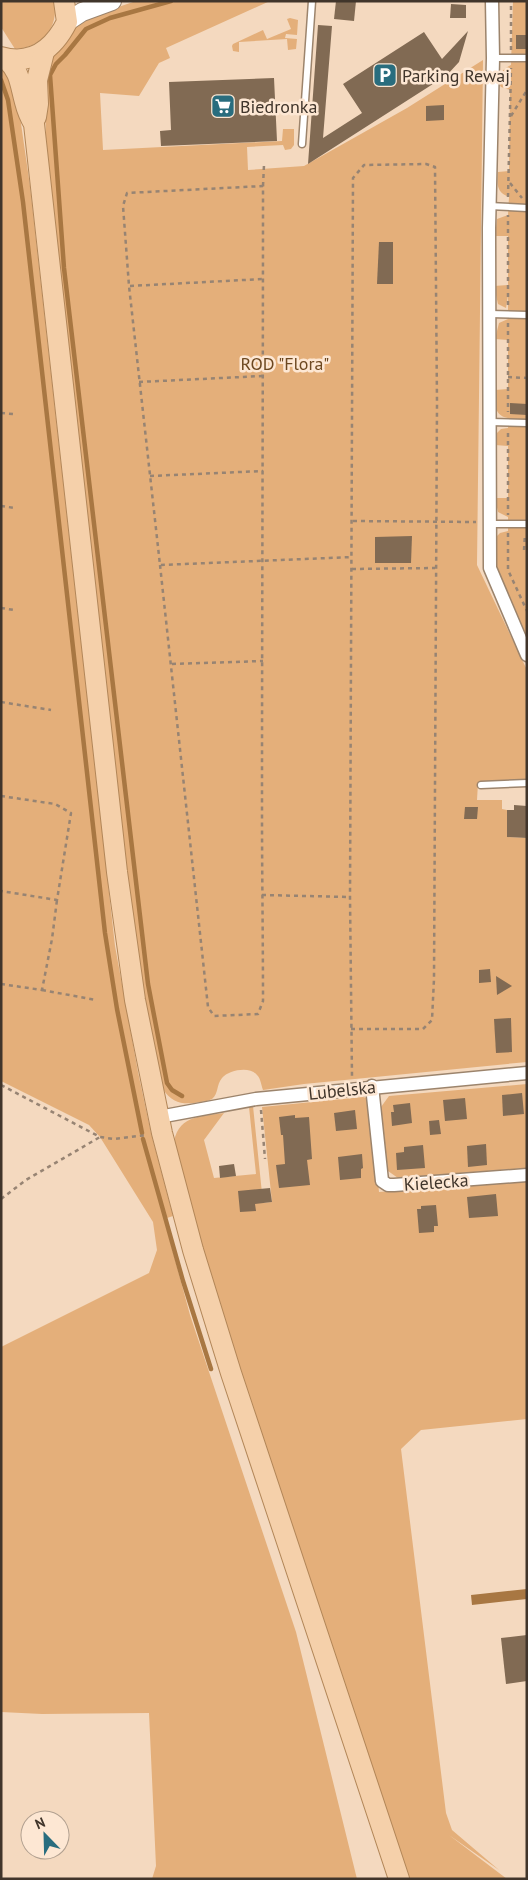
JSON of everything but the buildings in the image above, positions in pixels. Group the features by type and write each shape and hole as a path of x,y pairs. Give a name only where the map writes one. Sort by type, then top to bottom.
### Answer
{"main road":[{"path":"4,58 26,59 44,52 56,40 67,22 64,1"},
{"path":"34,124 38,104 37,80 44,52"},
{"path":"4,58 12,64 19,74 24,101 34,124 116,872 135,1000 161,1125 193,1250 228,1363 399,1879"}],"street":[{"path":"67,22 82,12 112,1"},
{"path":"492,1 493,58 489,206 490,568 527,655"},
{"name":"Lubelska","path":"161,1125 256,1098 527,1073"},
{"name":"Kielecka","path":"372,1086 382,1181 384,1184 394,1185 527,1175"}],"lane":[{"path":"302,144 312,1"},
{"path":"493,58 527,58"},
{"path":"489,206 525,208"},
{"path":"490,314 527,315"},
{"path":"490,422 527,423"},
{"path":"490,523 527,524"},
{"path":"481,785 527,783"}],"path":[{"path":"511,1 508,207 508,570 526,609"},
{"path":"510,117 527,90"},
{"path":"263,186 127,192 123,206 129,286 172,664 208,1007 214,1016 258,1014 263,1001 262,376 264,164"},
{"path":"351,1029 423,1029 432,1020 434,979 436,167 426,164 364,165 353,178 350,897 351,1029 353,1088"},
{"path":"509,181 523,200 525,208"},
{"path":"129,286 263,279"},
{"path":"140,382 262,376"},
{"path":"508,377 527,378"},
{"path":"1,413 13,414"},
{"path":"150,476 263,471"},
{"path":"1,506 15,508"},
{"path":"353,521 490,523"},
{"path":"524,550 525,532"},
{"path":"160,565 352,557"},
{"path":"352,569 435,568"},
{"path":"1,608 14,610"},
{"path":"172,664 263,661"},
{"path":"1,702 51,710"},
{"path":"1,796 54,804 71,813 52,939 42,990"},
{"path":"1,891 57,900"},
{"path":"262,895 350,897"},
{"path":"1,984 96,1000"},
{"path":"1,1085 100,1137 114,1139 161,1125"},
{"path":"261,1105 265,1159"},
{"path":"1,1199 26,1180 100,1137"}],"green space":[{"path":"1,1 54,1 54,20 51,28 46,35 32,45 15,49 1,27"},
{"name":"ROD \"Flora\"","path":"136,1 270,1 166,48 170,58 159,63 139,96 100,93 103,150 282,141 283,129 294,129 294,145 291,149 285,150 283,145 247,147 248,170 304,166 407,108 483,60 477,565 527,670 527,781 478,783 477,800 502,800 502,809 507,810 507,837 527,838 527,1062 304,1084 263,1090 259,1078 254,1072 239,1070 225,1075 219,1083 216,1094 212,1099 204,1102 179,1102 170,1098 163,1089 144,996 132,916 56,239 46,139 44,74 52,56 74,27 89,17"},
{"path":"513,1 527,1 527,644 495,570 495,538 500,533 508,531 508,517 498,512 495,498 508,498 508,446 495,445 497,433 501,429 508,428 508,418 503,417 497,411 495,390 508,389 508,340 495,339 499,323 508,319 508,295 506,308 498,304 494,286 508,285 508,236 495,236 497,219 508,215 509,197 502,193 498,187 497,180 498,172 509,171 510,90 501,87 499,77 502,71 511,65"},
{"path":"287,19 298,20 297,35 286,34 285,38 297,39 296,49 288,50 287,39 239,42 239,52 233,51 233,44 263,30 267,39 291,29"},
{"path":"1,66 16,89 30,186 115,946 151,1133 173,1216 164,1219 190,1315 296,1632 357,1879 152,1879 156,1866 149,1713 42,1714 1,1712 1,1347 149,1273 157,1250 153,1222 100,1137 89,1125 1,1081"},
{"path":"527,1084 527,1168 398,1178 388,1171 381,1107 389,1096"},
{"path":"363,1097 370,1099 379,1192 527,1181 527,1419 421,1430 401,1449 446,1813 452,1830 499,1870 449,1835 507,1879 408,1879 201,1252 173,1147 175,1137 184,1123 197,1117 224,1113 204,1140 214,1178 256,1174 249,1107 253,1106 263,1203 272,1202 262,1107"}],"shaded area":[{"path":"527,1589 527,1599 472,1605 471,1595"}],"waterway":[{"path":"171,1 110,18 86,29 56,64 50,75 64,268 148,984 167,1083 172,1090 182,1096"},
{"path":"1,80 8,100 23,202 105,933 117,1009 142,1133"},
{"path":"143,1139 183,1281 211,1369"}],"place":[{"name":"Parking Rewaj","path":"385,75"},
{"name":"Biedronka","path":"223,106"}]}
